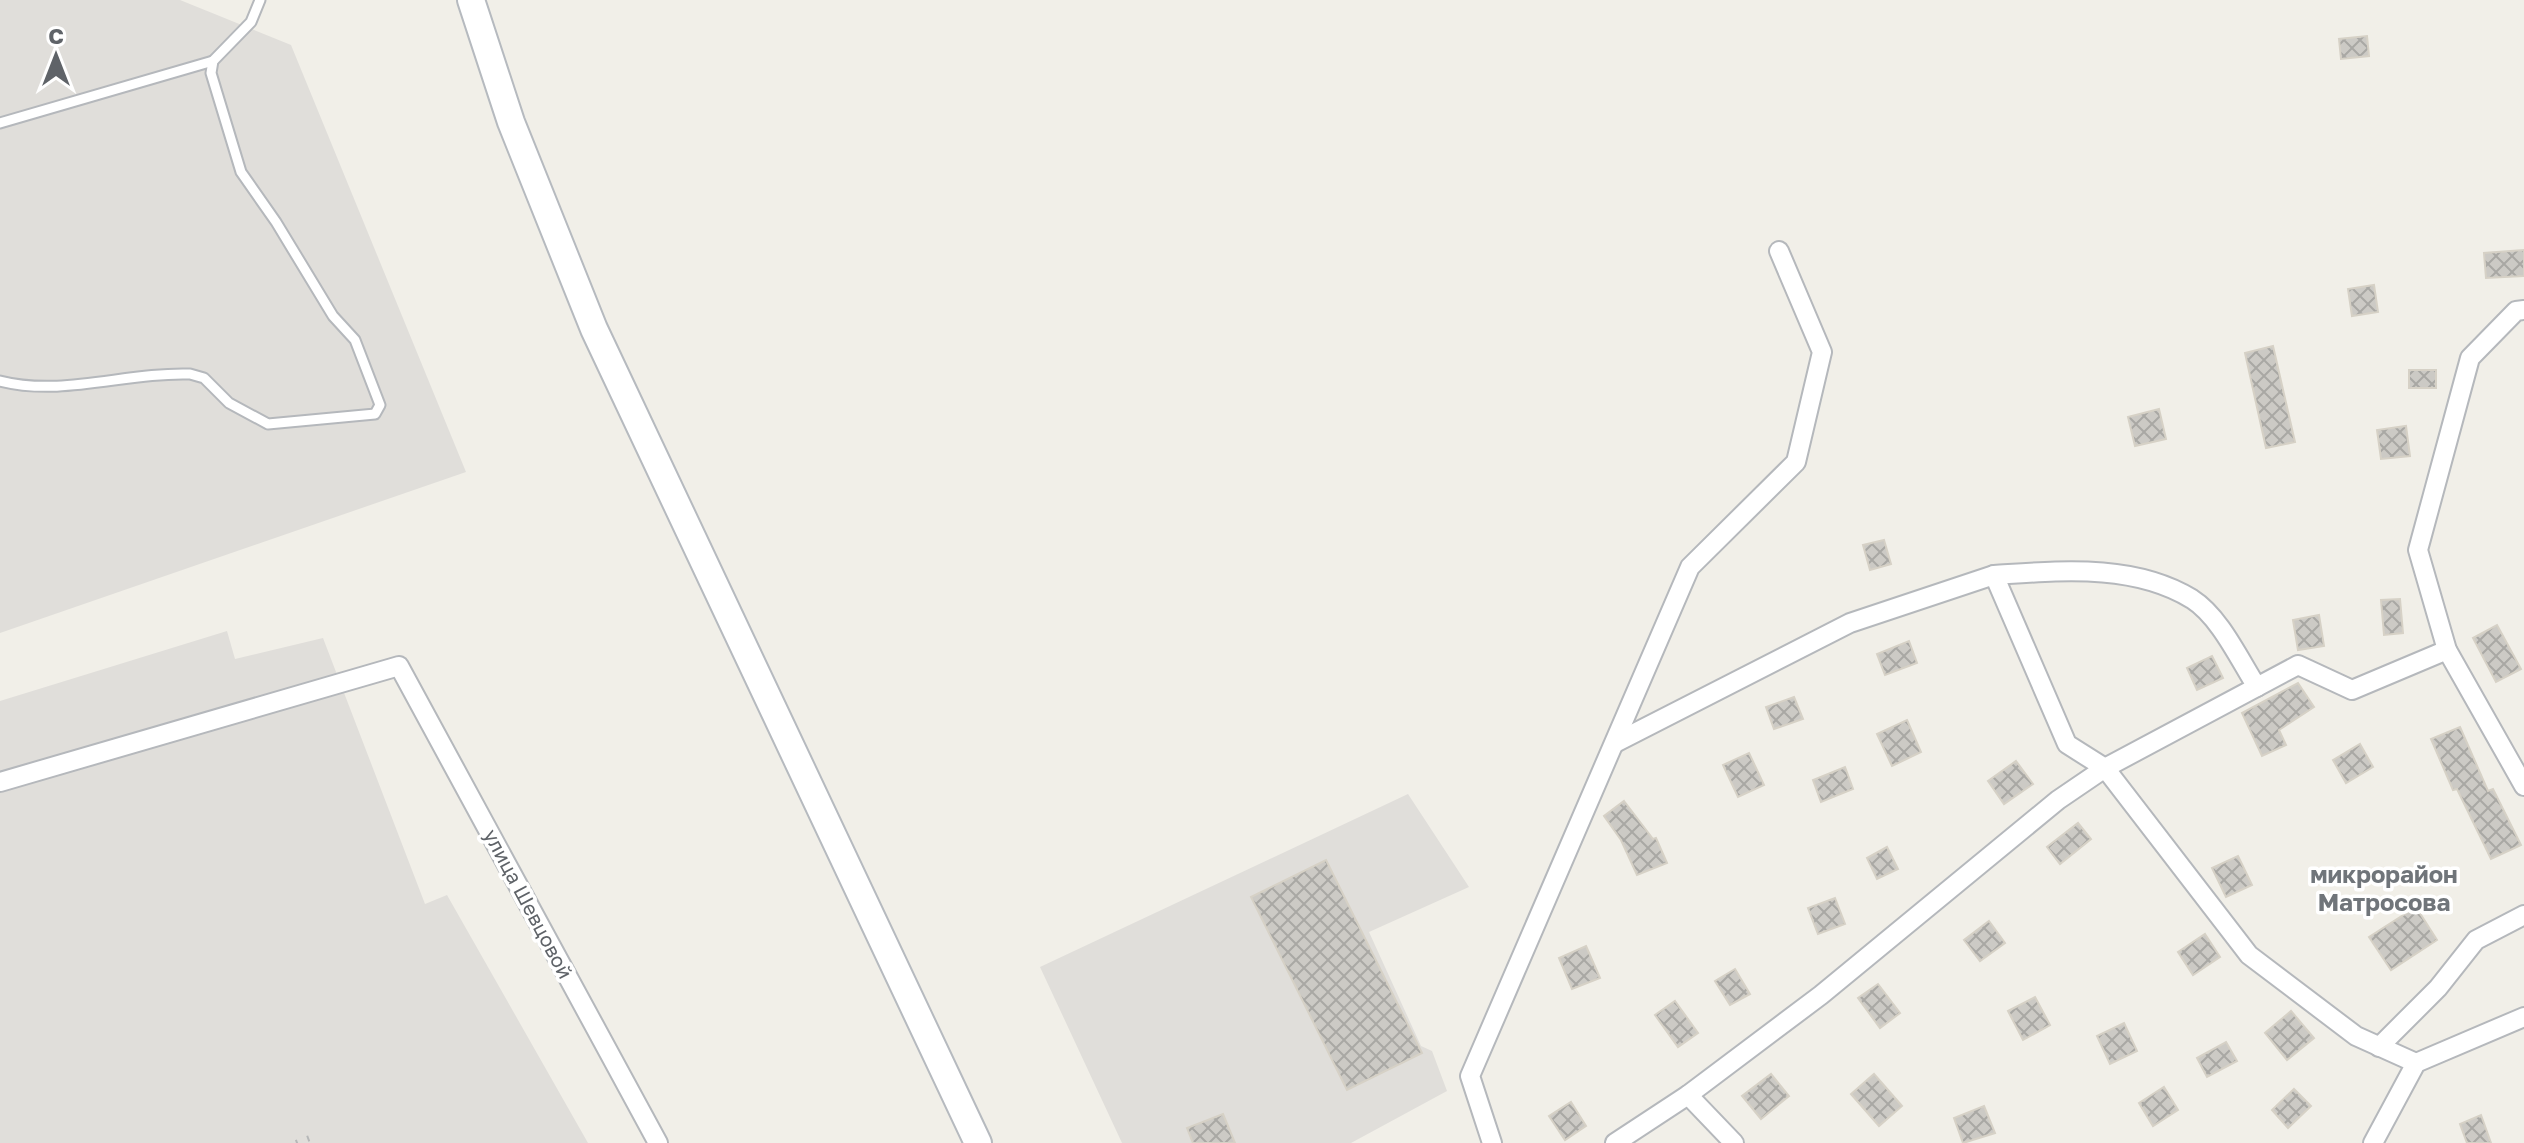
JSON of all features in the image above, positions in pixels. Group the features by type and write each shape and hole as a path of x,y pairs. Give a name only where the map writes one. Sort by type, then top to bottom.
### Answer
{"main road":[{"path":"471,0 511,122 594,329 978,1143"}],"street":[{"path":"1492,1143 1470,1076 1690,567 1796,462 1822,352 1779,251"},
{"path":"2524,310 2516,311 2470,358 2418,550 2447,650 2524,786"},
{"path":"1615,743 1850,623 1994,575 2077,570 2137,577 2193,600 2222,632 2257,687"},
{"path":"1994,575 2067,744 2105,768 2249,955 2356,1036 2416,1063"},
{"path":"1615,1143 1688,1095 1821,995 2058,800 2105,768 2298,665 2352,690 2447,650"},
{"name":"улица Шевцовой","path":"0,782 399,666 658,1143"},
{"path":"2379,1047 2438,988 2476,940 2524,915"},
{"path":"2373,1143 2416,1063 2524,1017"},
{"path":"1688,1095 1734,1143"}],"lane":[{"path":"0,123 213,61 251,22 260,0"},
{"path":"0,381 15,385 79,386 190,374 204,378 229,403 268,424 375,414 378,411 380,405 355,340 333,316 276,222 241,172 211,73 213,61"}],"shaded area":[{"path":"0,0 180,0 291,45 466,472 0,633"},
{"path":"227,631 235,659 323,638 425,904 447,895 588,1143 0,1143 0,701"},
{"path":"1408,794 1469,887 1369,932 1421,1046 1432,1051 1447,1091 1351,1143 1122,1143 1040,967"}],"building":[{"path":"2367,36 2369,56 2341,59 2339,39"},
{"path":"2524,250 2524,276 2486,278 2484,253"},
{"path":"2374,285 2378,312 2352,316 2348,289"},
{"path":"2273,346 2295,442 2266,448 2245,353"},
{"path":"2409,370 2436,370 2436,388 2409,388"},
{"path":"2159,409 2166,439 2135,446 2128,417"},
{"path":"2406,426 2410,456 2381,459 2377,430"},
{"path":"1884,540 1891,564 1870,570 1863,545"},
{"path":"2400,599 2403,633 2384,635 2381,600"},
{"path":"2319,615 2324,646 2298,650 2293,620"},
{"path":"2497,625 2521,669 2496,682 2473,638"},
{"path":"1909,641 1917,663 1885,675 1877,654"},
{"path":"2212,656 2223,678 2197,690 2187,668"},
{"path":"2298,683 2314,707 2279,730 2286,745 2262,756 2242,713"},
{"path":"1794,697 1803,719 1774,729 1766,707"},
{"path":"1907,720 1921,752 1892,766 1877,734"},
{"path":"2460,727 2488,791 2493,789 2521,845 2491,859 2457,789 2453,790 2431,739"},
{"path":"2360,744 2373,767 2346,783 2333,760"},
{"path":"1749,753 1764,785 1738,797 1723,765"},
{"path":"2016,761 2033,784 2004,804 1988,781"},
{"path":"1845,767 1853,789 1821,802 1813,780"},
{"path":"1624,801 1653,839 1656,838 1667,863 1637,875 1621,840 1604,816"},
{"path":"2078,823 2091,839 2060,864 2047,847"},
{"path":"1887,847 1898,869 1877,879 1867,858"},
{"path":"2238,856 2252,885 2226,897 2212,868"},
{"path":"1326,860 1422,1053 1347,1090 1251,897"},
{"path":"1835,898 1845,924 1818,934 1808,908"},
{"path":"2416,907 2437,940 2391,970 2369,937"},
{"path":"1989,921 2005,943 1980,961 1964,940"},
{"path":"2205,934 2220,957 2193,975 2178,952"},
{"path":"1586,946 1600,978 1572,989 1559,958"},
{"path":"1735,969 1750,994 1730,1005 1715,981"},
{"path":"1878,984 1900,1013 1880,1028 1858,998"},
{"path":"2035,997 2050,1025 2023,1040 2008,1011"},
{"path":"1675,1001 1698,1033 1678,1047 1655,1015"},
{"path":"2291,1011 2314,1038 2287,1060 2265,1033"},
{"path":"2124,1023 2137,1051 2110,1064 2097,1036"},
{"path":"2226,1042 2237,1061 2207,1077 2197,1058"},
{"path":"1771,1074 1789,1096 1761,1119 1742,1096"},
{"path":"1874,1074 1902,1106 1879,1126 1851,1094"},
{"path":"2164,1087 2178,1110 2153,1126 2139,1103"},
{"path":"2294,1089 2311,1106 2288,1128 2272,1110"},
{"path":"1571,1102 1586,1126 1565,1140 1549,1116"},
{"path":"1984,1106 1995,1133 1963,1143 1954,1118"},
{"path":"1223,1114 1235,1143 1193,1143 1187,1128"},
{"path":"2481,1115 2491,1143 2467,1143 2460,1124"}],"railway":[{"path":"296,1143 318,1135"}],"district":[{"name":"микрорайон Матросова","path":"2384,889"}]}
